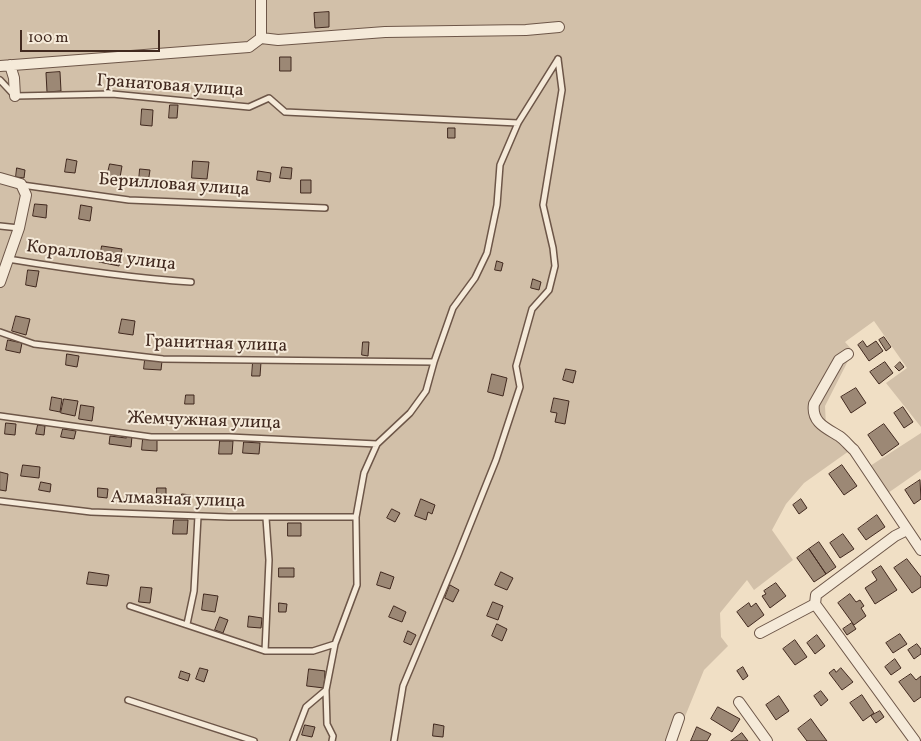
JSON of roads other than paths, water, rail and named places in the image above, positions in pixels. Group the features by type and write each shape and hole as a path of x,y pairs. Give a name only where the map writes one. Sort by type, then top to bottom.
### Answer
{"street":[{"path":"261,0 262,38"},
{"path":"5,65 249,47 262,38 278,40 385,32 526,30 559,27"},
{"path":"5,65 14,78 15,96"},
{"path":"0,178 21,184 26,195 19,228 0,282"},
{"path":"848,354 839,360 814,404 815,418 824,428 841,438 854,450 921,550"},
{"path":"907,530 895,536 816,595 815,604 915,741"},
{"path":"760,633 815,604"},
{"path":"739,702 767,741"},
{"path":"671,741 679,718"}],"lane":[{"path":"332,741 333,736 327,724 326,690 335,644 357,585 356,517 364,473 377,444 410,413 426,391 453,308 475,278 487,253 497,205 500,165 518,123 558,59 562,90 543,205 553,248 555,266 549,290 532,309 516,366 520,387 496,460 403,686 394,741"},
{"path":"0,80 15,96"},
{"name":"Гранатовая улица","path":"15,96 112,94 249,107 269,98 285,112 518,123"},
{"name":"Берилловая улица","path":"21,184 129,200 325,208"},
{"path":"0,226 19,228"},
{"name":"Коралловая улица","path":"8,259 94,272 191,282"},
{"name":"Гранитная улица","path":"0,332 34,344 163,359 434,362"},
{"name":"Жемчужная улица","path":"0,416 151,437 229,437 377,444"},
{"name":"Алмазная улица","path":"0,501 91,512 266,518 356,517"},
{"path":"187,624 194,592 198,516"},
{"path":"266,518 269,560 266,650"},
{"path":"130,606 266,650 313,651 335,644"},
{"path":"293,741 306,707 326,690"},
{"path":"128,700 254,741"}]}
